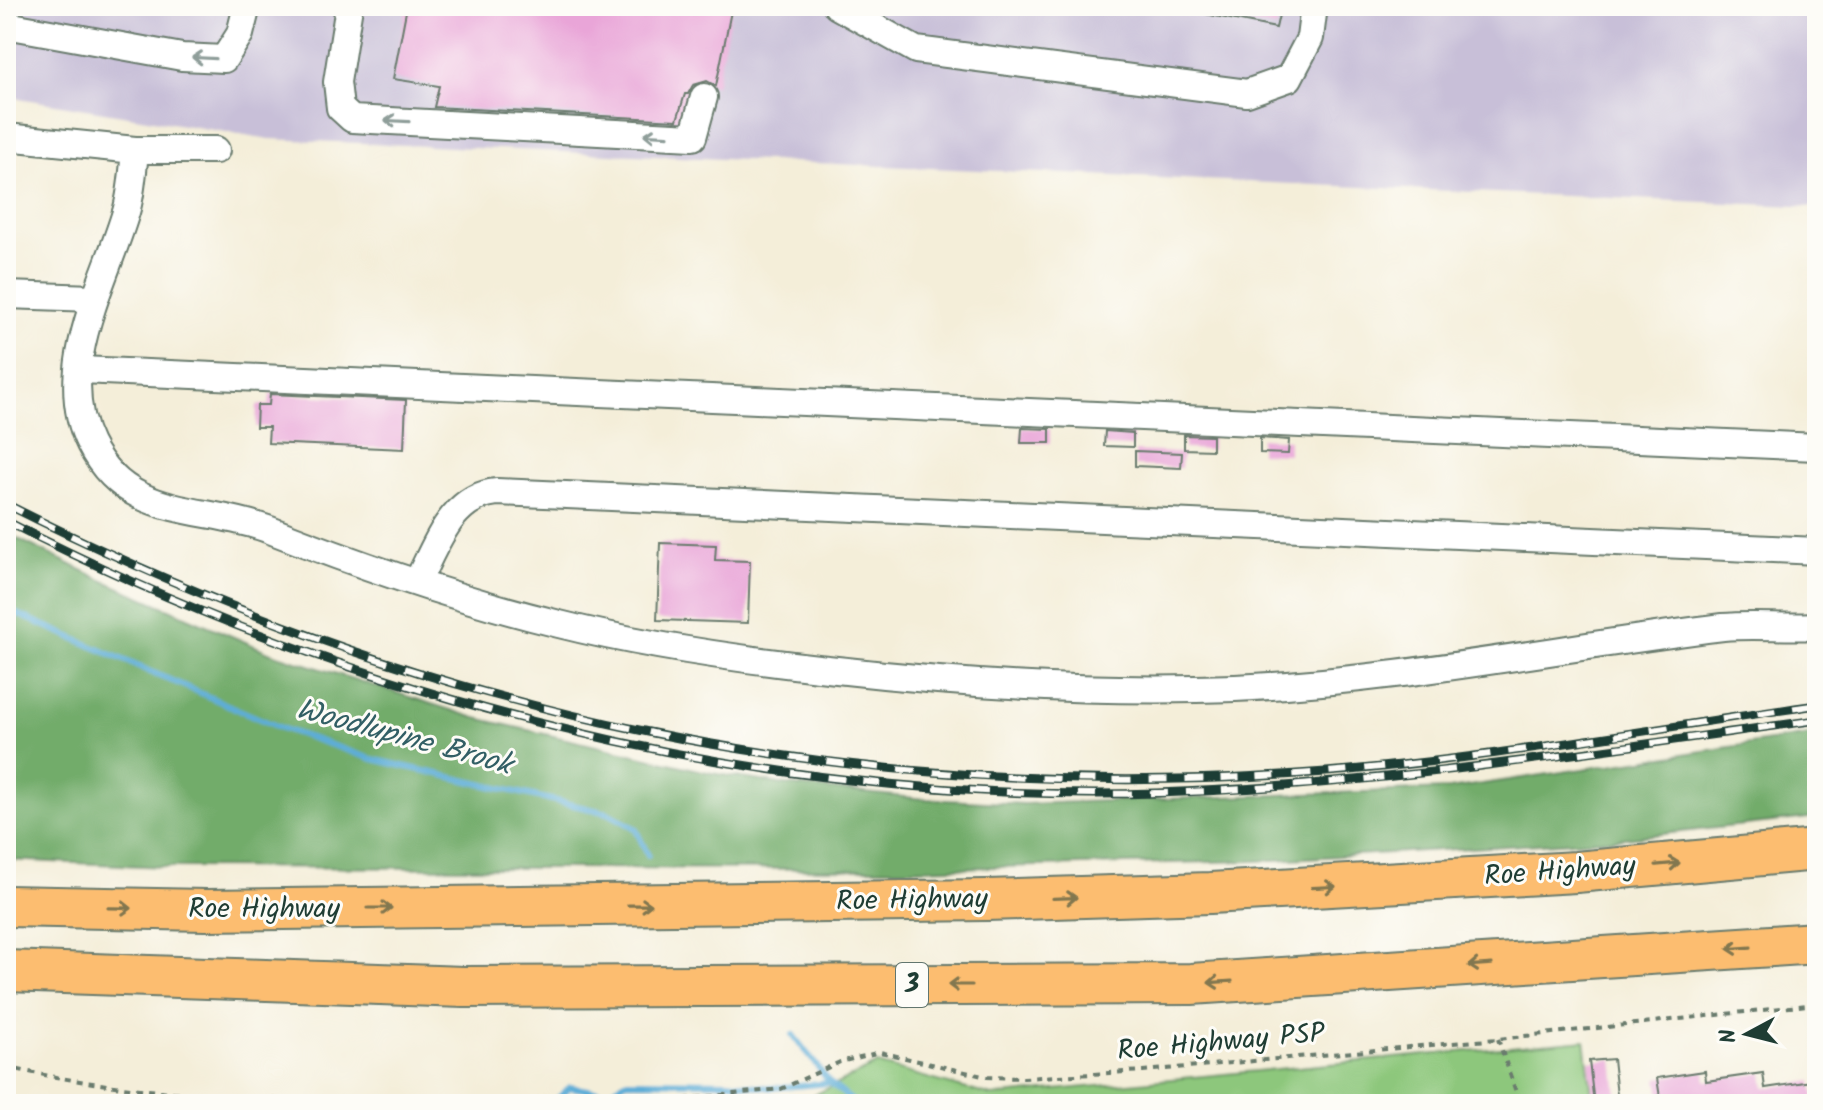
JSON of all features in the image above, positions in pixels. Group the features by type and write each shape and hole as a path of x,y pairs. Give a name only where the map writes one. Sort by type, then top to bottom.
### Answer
{"highway":[{"name":"Roe Highway","path":"18,905 446,908 1034,899 1545,874 1817,850"},
{"name":"3","path":"6,971 464,987 1191,984 1817,943"}],"lane":[{"path":"6,25 182,57 224,59 240,34 247,6"},
{"path":"349,6 337,82 340,108 352,119 693,137 704,97"},
{"path":"837,6 916,50 1247,93 1289,78 1310,38 1314,6"},
{"path":"6,137 135,150 216,150"},
{"path":"135,150 127,209 94,298 81,370 79,401 84,430 105,471 119,485 152,502 245,521 417,582 559,625 687,652 936,681 1034,686 1235,688 1337,681 1726,627 1817,626"},
{"path":"6,295 94,298"},
{"path":"81,370 1817,447"},
{"path":"417,582 459,507 476,495 497,492 1817,551"}],"path":[{"name":"Roe Highway PSP","path":"637,1104 781,1089 840,1062 880,1052 987,1077 1024,1078 1143,1071 1498,1039 1817,1004"},
{"path":"1498,1039 1520,1104"},
{"path":"6,1067 54,1079 129,1091 329,1102 604,1104"}],"shaded area":[{"path":"6,6 1817,6 1817,207 269,139 6,96"}],"green space":[{"path":"6,533 102,580 271,653 476,718 712,773 786,785 925,799 1024,804 1449,789 1817,734 1817,817 1607,840 1256,861 906,869 166,867 6,860"},
{"path":"1585,1040 1593,1104 796,1104 877,1064 992,1096"}],"building":[{"path":"407,6 732,6 716,86 707,81 693,85 685,94 677,120 434,107 439,86 393,79"},
{"path":"1206,6 1281,6 1276,28 1205,14"},
{"path":"270,394 406,400 404,449 268,443 269,427 256,427 257,405 269,405"},
{"path":"1022,428 1050,429 1050,443 1021,443"},
{"path":"1105,431 1133,433 1133,447 1104,446"},
{"path":"1184,435 1212,436 1212,450 1184,449"},
{"path":"1260,438 1289,440 1288,454 1260,453"},
{"path":"1135,451 1182,453 1181,468 1135,466"},
{"path":"660,543 716,545 715,560 750,561 748,623 657,620"},
{"path":"1613,1059 1618,1104 1594,1104 1589,1061"},
{"path":"1705,1071 1706,1081 1763,1073 1765,1088 1812,1081 1815,1104 1661,1104 1657,1078"}],"waterway":[{"name":"Woodlupine Brook","path":"6,609 281,728 372,759 608,813 635,828 648,855"},
{"name":"Woodlupine Brook","path":"793,1035 830,1083 856,1104"},
{"path":"552,1104 570,1087 606,1093 627,1081 728,1082 771,1088 830,1083"}],"railway":[{"path":"6,504 166,578 325,641 485,692 647,732 811,759 979,775 1150,780 1326,772 1510,751 1817,705"},
{"path":"6,521 141,585 279,642 421,690 565,729 712,760 860,781 1009,792 1158,793 1241,789 1406,775 1817,720"}]}
